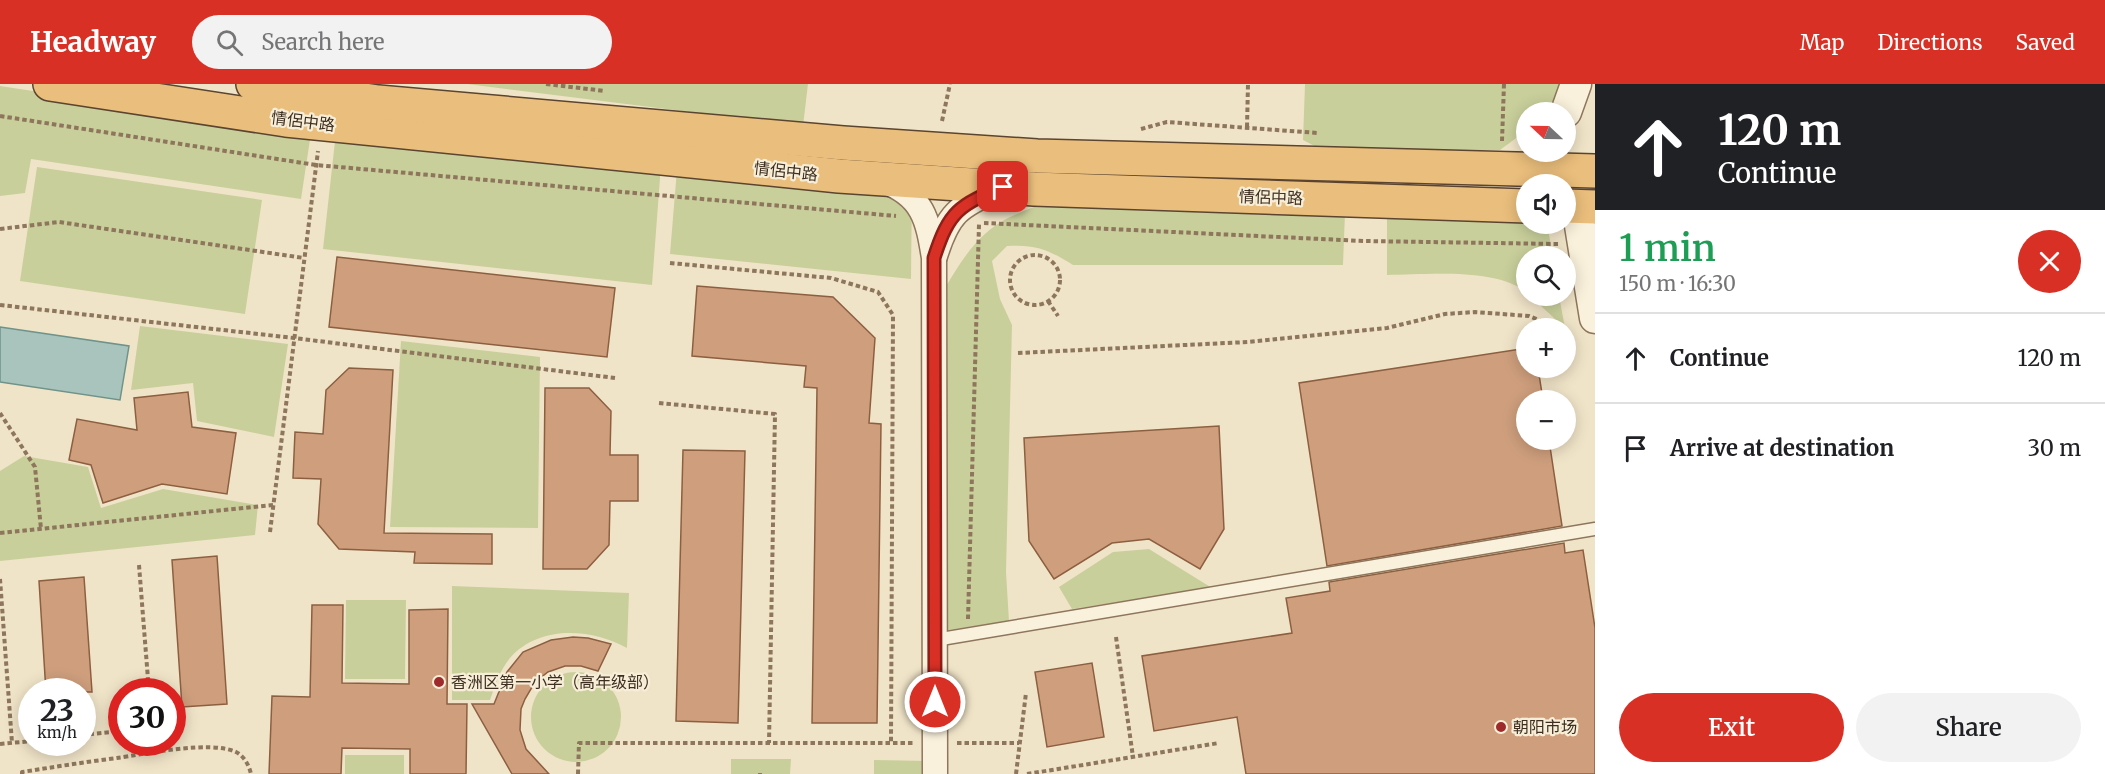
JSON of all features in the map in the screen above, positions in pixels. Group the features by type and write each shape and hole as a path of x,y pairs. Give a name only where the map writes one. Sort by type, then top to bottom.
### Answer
{"highway":[{"name":"情侶中路","path":"50,84 286,120 874,178 1003,187 1516,206"},
{"name":"情侶中路","path":"253,84 378,102 843,143 1014,155 1595,171"}],"street":[{"path":"1570,102 1576,84"},
{"path":"1485,168 1516,158"},
{"path":"874,178 900,188 921,207 927,219 934,258 935,774"},
{"path":"934,258 949,222 958,211 970,201 1003,187"},
{"path":"1579,207 1595,318"}],"lane":[{"path":"935,640 1595,529"}],"path":[{"path":"546,84 614,92"},
{"path":"931,120 942,121 950,84"},
{"path":"1247,128 1248,84"},
{"path":"1133,132 1167,122 1325,133"},
{"path":"270,532 322,124"},
{"path":"0,229 59,222 304,258"},
{"path":"967,634 979,223"},
{"path":"1042,255 1056,265 1059,272 1059,288 1048,301 1041,305 1032,305 1012,292 1010,276 1012,268 1025,256 1042,255"},
{"path":"670,263 831,278 878,292 893,315 891,743"},
{"path":"1048,301 1058,316"},
{"path":"0,305 294,338 615,378"},
{"path":"1018,353 1248,342 1387,328 1445,314 1475,312 1529,315 1535,318"},
{"path":"659,403 775,414 769,743"},
{"path":"0,413 35,466 41,529"},
{"path":"0,533 273,506"},
{"path":"139,565 148,678"},
{"path":"0,579 12,743"},
{"path":"1116,637 1133,757"},
{"path":"1016,774 1026,693"},
{"path":"0,744 18,742"},
{"path":"578,774 579,743 1019,744"},
{"path":"1027,774 1219,743"},
{"path":"22,774 22,772 169,750 222,749 236,753 243,758 251,774"}],"green space":[{"path":"467,84 808,84 803,126"},
{"path":"1305,84 1564,84 1564,102 1516,102 1516,138 1500,150 1328,153 1303,140"},
{"path":"0,86 311,133 301,199 31,159 25,193 0,196"},
{"path":"336,132 661,165 652,285 323,249"},
{"path":"37,167 262,200 245,314 20,281"},
{"path":"677,169 912,189 911,279 670,254"},
{"path":"1055,199 1345,213 1343,265 1073,265 1042,249 1007,246 992,261 1000,299 1012,325 1006,572 1009,621 941,631 944,290 963,259 997,224"},
{"path":"1387,209 1516,211 1516,234 1549,234 1551,246 1516,246 1516,286 1498,279 1460,274 1387,275"},
{"path":"1541,306 1561,306 1563,318 1554,318"},
{"path":"140,326 288,344 274,437 197,421 193,383 131,390"},
{"path":"401,341 540,357 538,528 390,527"},
{"path":"24,456 88,467 101,508 163,489 258,505 255,535 0,561 0,471"},
{"path":"1149,549 1212,588 1072,609 1059,587 1113,552"},
{"path":"452,586 629,593 627,648 598,636 566,633 550,635 522,647 510,658 490,700 452,700"},
{"path":"346,600 406,600 405,679 345,679"},
{"path":"576,672 593,676 608,685 617,700 621,717 617,734 608,749 593,758 576,762 559,758 544,749 535,734 531,717 535,700 544,685 559,676"},
{"path":"345,755 404,755 404,774 345,774"},
{"path":"731,759 791,759 790,774 731,774"},
{"path":"874,760 931,761 931,774 874,774"}],"water":[{"path":"0,327 129,346 120,400 0,382"}],"building":[{"path":"337,257 615,288 607,357 329,327"},
{"path":"697,286 833,297 875,338 869,423 881,424 877,723 812,723 817,388 804,387 806,366 692,356"},
{"path":"1516,350 1516,378 1540,378 1541,390 1516,390 1516,450 1551,450 1562,526 1327,566 1299,383"},
{"path":"349,368 393,370 384,533 492,534 492,564 414,563 415,552 339,549 318,524 321,479 293,478 295,432 323,434 326,390"},
{"path":"545,388 589,388 611,411 610,455 638,455 638,501 610,501 609,545 587,569 543,569"},
{"path":"188,392 192,427 236,433 227,494 162,484 103,503 91,465 69,460 77,419 137,430 134,398"},
{"path":"1219,426 1224,529 1200,569 1149,539 1112,543 1054,579 1029,541 1024,438"},
{"path":"683,450 745,451 738,723 676,721"},
{"name":"朝阳市场","path":"1564,543 1565,553 1583,550 1595,628 1595,774 1246,774 1237,717 1154,731 1142,656 1292,633 1286,598 1330,591 1329,582"},
{"path":"217,556 227,704 186,707 186,678 180,678 172,560"},
{"path":"84,577 91,678 45,678 39,581"},
{"path":"312,605 343,605 342,683 409,684 409,610 448,609 447,704 467,704 466,774 410,774 410,749 342,748 341,774 269,774 272,696 310,697"},
{"path":"573,637 611,644 598,671 581,666 565,666 548,672 535,682 521,709 520,730 526,749 549,774 512,774 472,704 494,704 507,672 523,652 551,640"},
{"path":"1092,663 1104,737 1047,747 1035,672"}],"place":[{"name":"香洲区第一小学（高年级部）","path":"439,682"},
{"name":"朝阳市场","path":"1501,727"}],"route":[{"path":"935,702 934,258 949,222 958,211 970,201 1003,187"}]}
